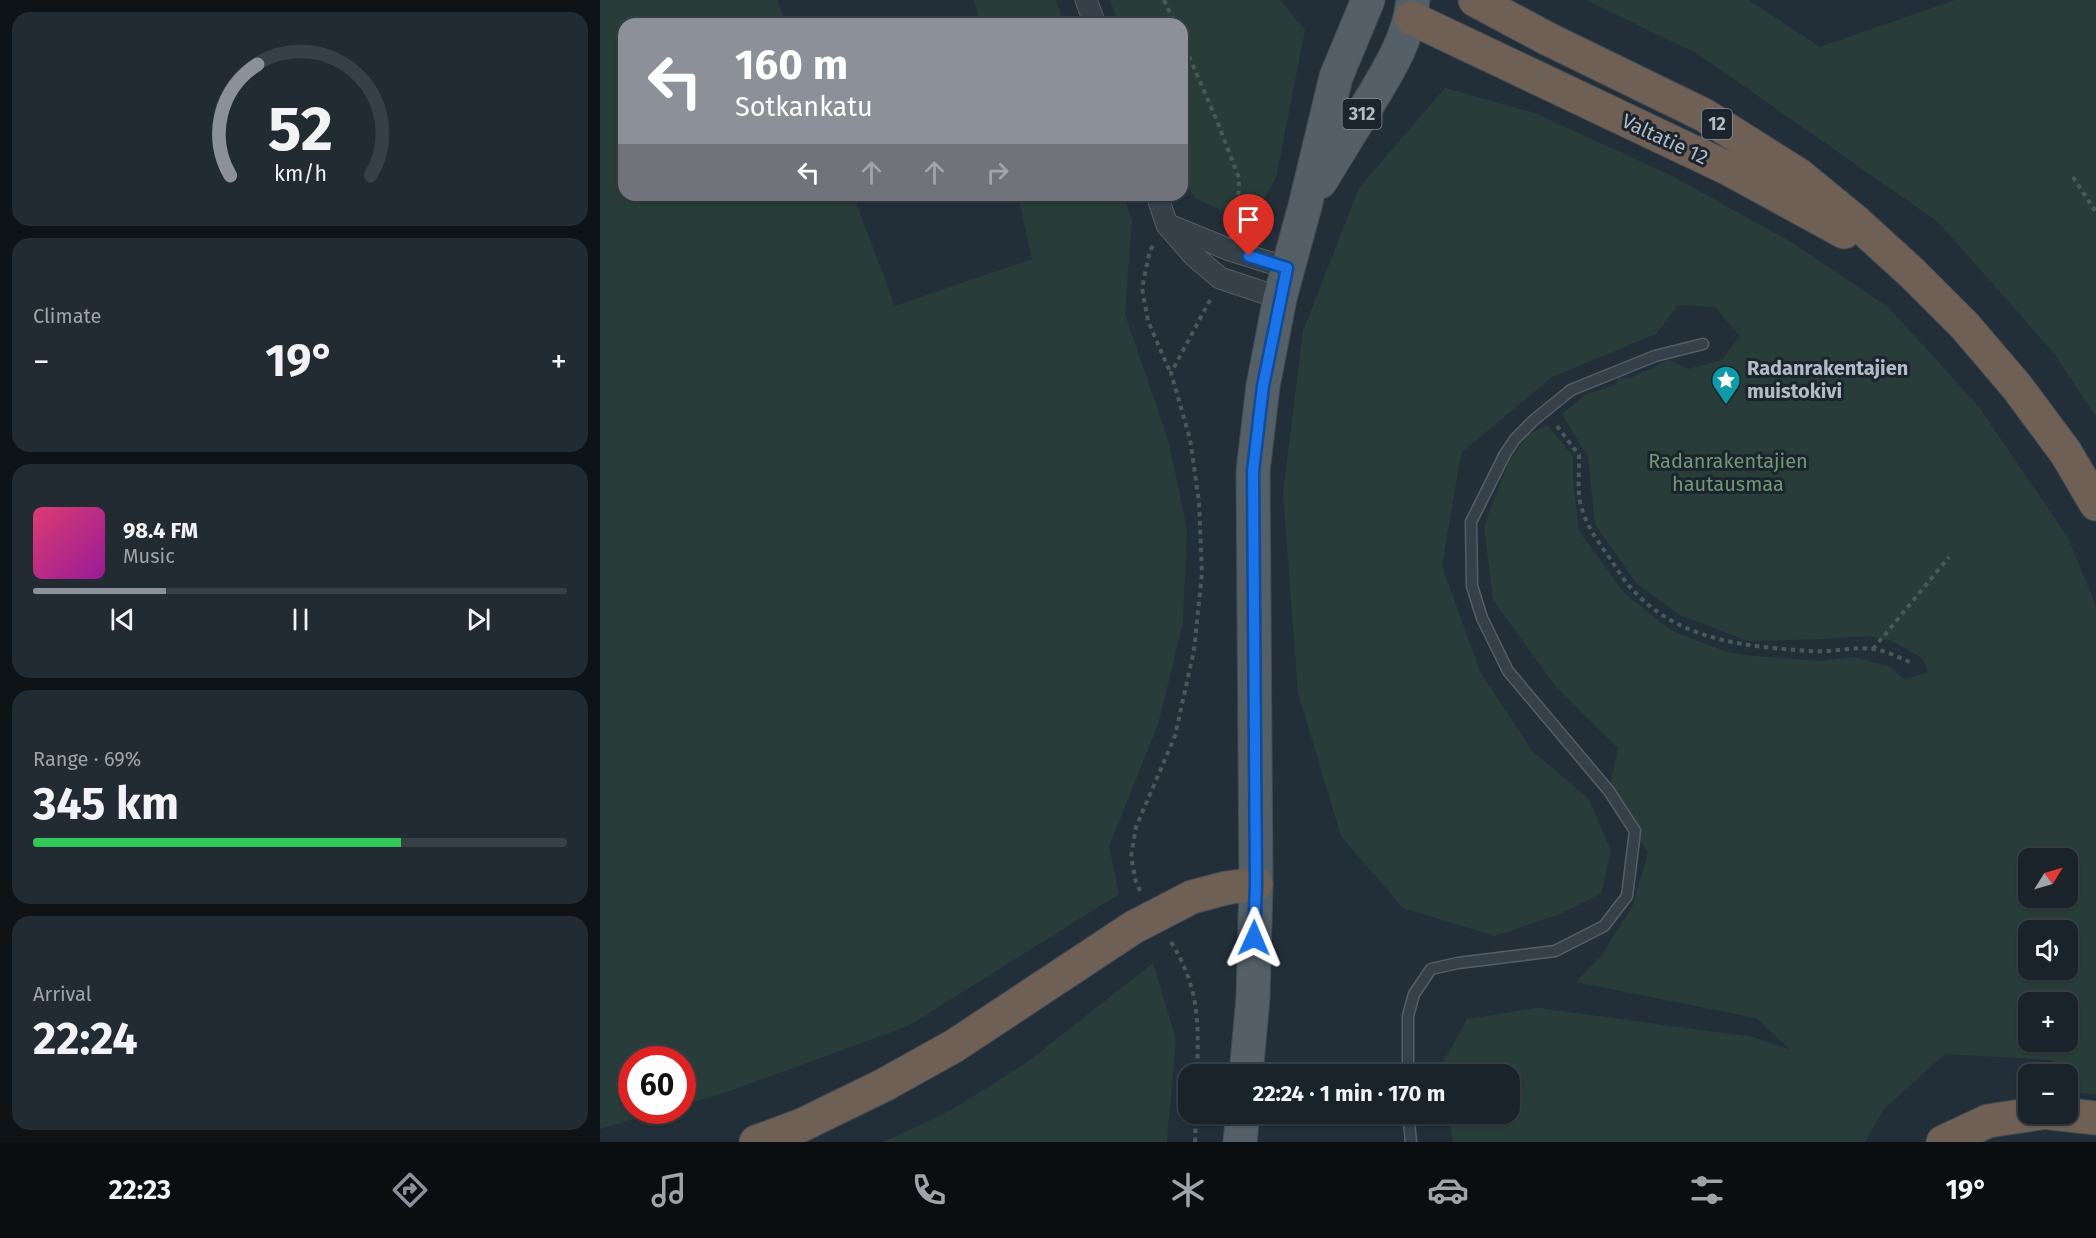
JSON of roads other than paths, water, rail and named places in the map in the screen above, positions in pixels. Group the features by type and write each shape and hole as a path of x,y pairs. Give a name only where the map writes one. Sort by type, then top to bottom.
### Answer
{"highway":[{"name":"Valtatie 12","path":"1486,6 1704,115 1799,175 1855,221 1965,326 2017,387 2066,453 2096,504"},
{"name":"Valtatie 12","path":"1412,9 1727,168 1798,206 1912,273"},
{"path":"756,1142 812,1120 884,1085 954,1046 1134,927 1192,897 1226,888 1256,884"},
{"path":"1943,1142 1988,1121 2018,1116"},
{"path":"2078,1116 2096,1118"}],"main road":[{"name":"312","path":"1247,1064 1253,998 1256,884 1253,471 1263,386 1283,283 1305,207 1336,77 1368,0"},
{"path":"1379,0 1412,9"},
{"name":"312","path":"1305,207 1384,77 1402,42 1412,9"},
{"path":"1240,1142 1242,1124"}],"street":[{"path":"1086,0 1093,18"},
{"path":"1159,201 1167,225 1194,256 1220,278 1283,283"},
{"path":"1167,225 1230,250 1283,283"}],"lane":[{"path":"1408,1064 1408,1016 1413,994 1431,969 1458,963 1555,951 1604,926 1627,896 1635,831 1609,791 1508,671 1482,618 1472,586 1471,522 1505,454 1515,440 1572,390 1655,356 1703,344"},
{"path":"1409,1124 1411,1142"}],"place":[{"name":"Radanrakentajien muistokivi","path":"1726,406"}],"park label":[{"name":"Radanrakentajien hautausmaa","path":"1728,472"}]}
